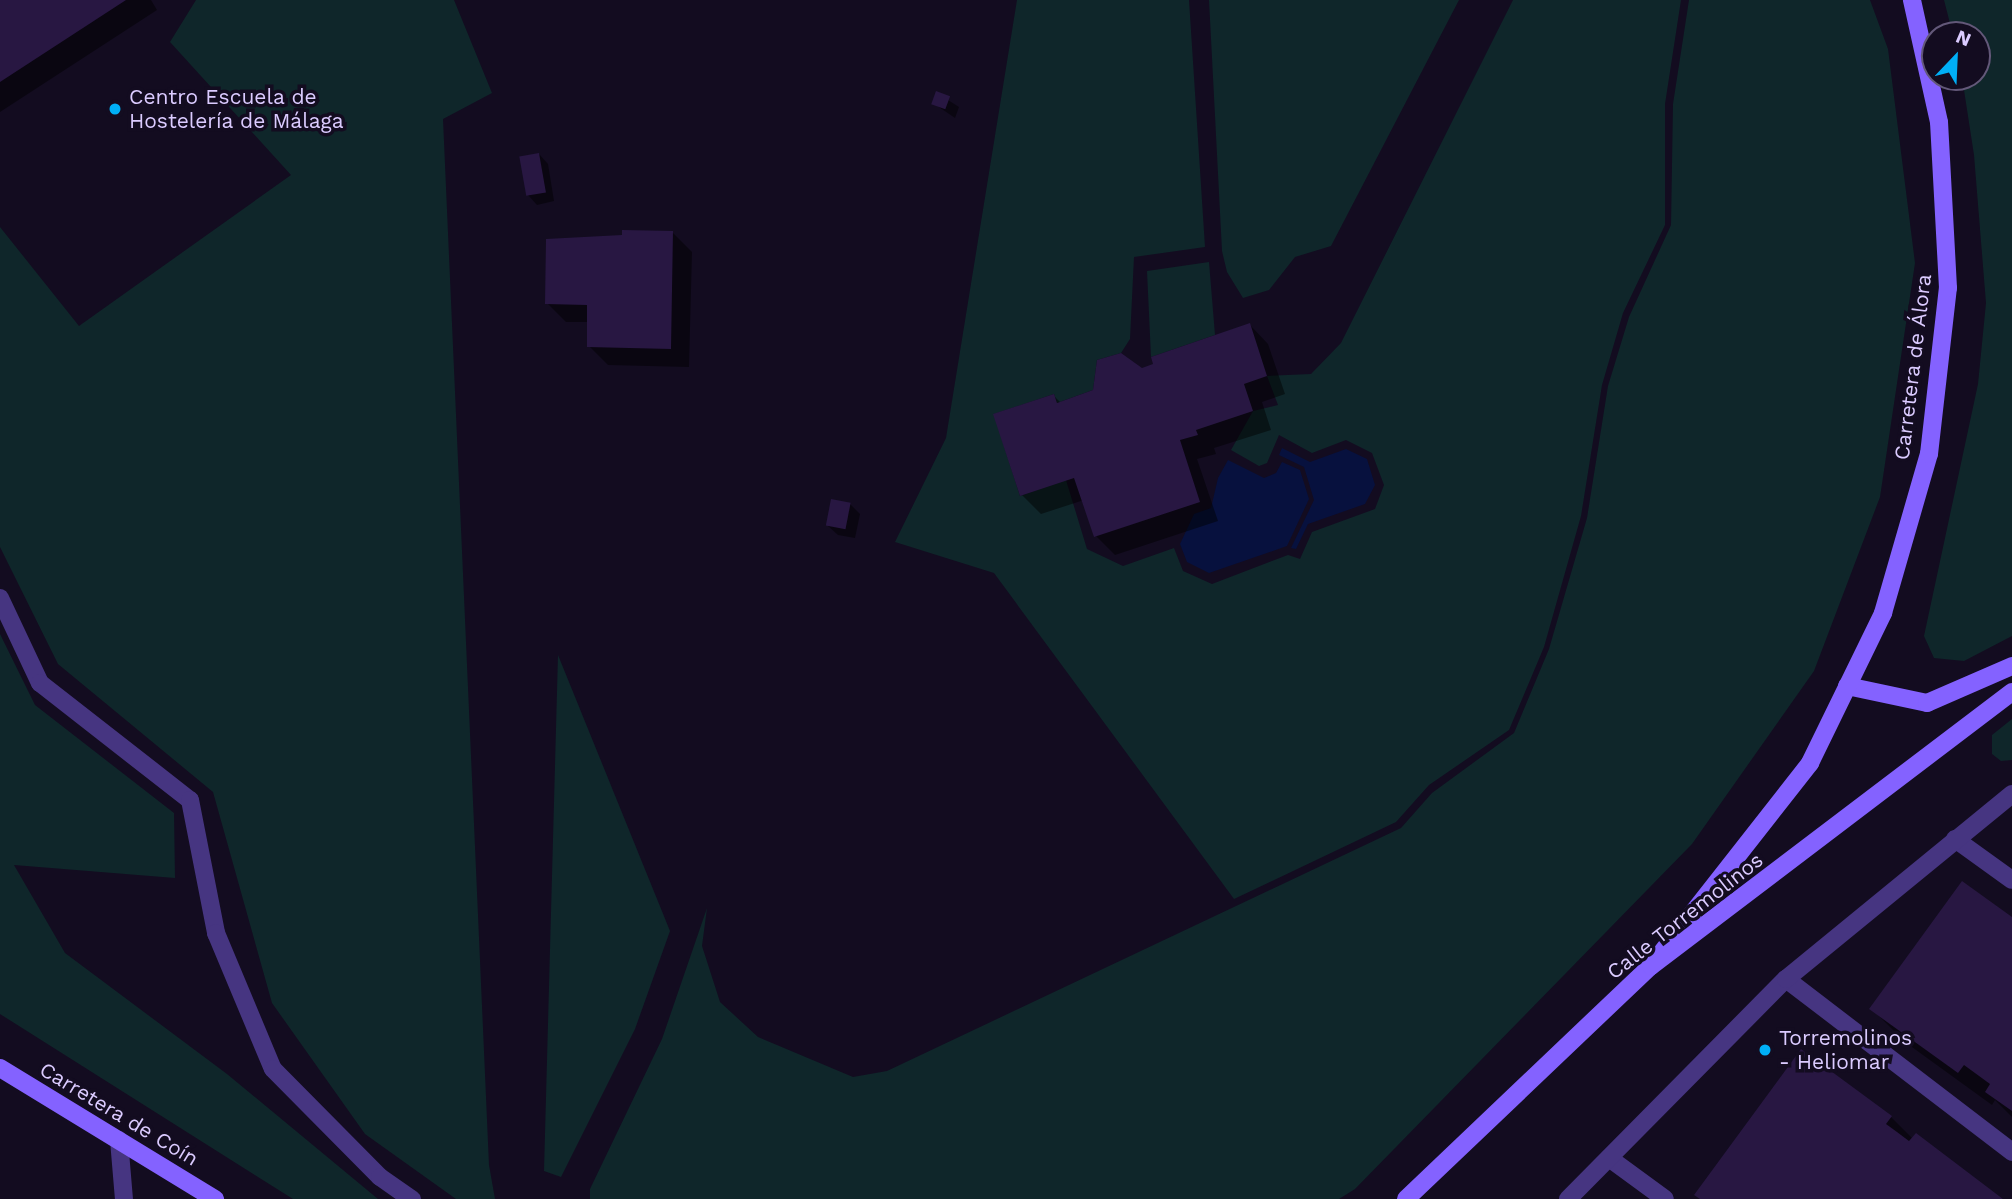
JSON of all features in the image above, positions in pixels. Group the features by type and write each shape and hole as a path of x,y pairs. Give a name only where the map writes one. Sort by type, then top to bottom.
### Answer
{"main road":[{"name":"Carretera de Álora","path":"1651,966 1810,763 1883,613 1929,454 1948,288 1939,122 1912,0"},
{"path":"1847,686 1927,703 2012,666"},
{"name":"Calle Torremolinos","path":"1406,1199 1651,966 2012,692"},
{"name":"Carretera de Coín","path":"0,1068 215,1199"}],"street":[{"path":"0,598 40,683 190,800 216,933 273,1069 380,1177 412,1199"},
{"path":"1568,1199 1786,979 2012,794"},
{"path":"1955,839 2012,880"},
{"path":"1786,979 2012,1152"},
{"path":"119,1140 124,1199"},
{"path":"1609,1158 1665,1199"}],"green space":[{"path":"196,0 454,0 492,93 443,119 489,1165 495,1199 456,1199 365,1134 272,1003 213,792 58,664 0,547 0,227 79,326 291,175 170,42"},
{"path":"1017,0 1189,0 1205,247 1134,257 1130,339 1121,353 1097,360 1093,390 1057,403 1054,394 994,414 1020,496 1066,480 1087,549 1123,566 1174,548 1183,571 1212,584 1288,555 1300,559 1312,532 1375,509 1384,485 1372,453 1346,440 1312,453 1279,435 1267,463 1259,466 1231,450 1253,411 1278,405 1267,376 1311,374 1341,343 1513,0 1681,0 1665,104 1665,225 1623,313 1602,385 1581,516 1544,647 1509,730 1429,785 1396,822 1234,899 994,573 895,542 946,438"},
{"path":"1209,0 1459,0 1331,246 1295,257 1269,290 1243,298 1227,272 1222,251"},
{"path":"1689,0 1870,0 1888,49 1915,263 1880,497 1814,671 1692,844 1355,1189 1339,1199 590,1199 590,1189 662,1039 707,908 702,946 720,1002 758,1037 853,1077 887,1071 1401,828 1432,793 1514,733 1549,649 1587,518 1608,386 1629,317 1671,225 1673,104"},
{"path":"1944,0 2012,0 2012,636 1964,661 1934,658 1924,636 1978,384 1986,303 1974,155 1964,91 1991,91 1991,21 1949,21"},
{"path":"1209,262 1215,335 1151,357 1147,271"},
{"path":"0,634 35,705 174,813 175,878 14,865 65,953 227,1074 378,1199 293,1199 0,1014"},
{"path":"558,655 670,931 635,1029 561,1177 544,1171"},
{"path":"2012,719 2012,760 2001,761 1992,754 1992,735"}],"shaded area":[{"path":"1282,448 1310,462 1346,449 1367,459 1375,485 1365,504 1308,524 1296,549 1291,548 1314,500 1304,467 1279,455"},
{"path":"1228,460 1264,478 1276,473 1282,462 1300,470 1309,499 1287,546 1209,573 1187,562 1180,544 1194,514 1211,508 1218,478"}],"building":[{"path":"0,0 126,0 0,82"},
{"path":"936,91 950,96 945,109 931,104"},
{"path":"539,153 546,192 526,196 519,156"},
{"path":"622,230 673,231 671,349 587,347 587,305 545,304 546,239 622,235"},
{"path":"1250,323 1267,376 1244,384 1253,411 1196,430 1198,435 1180,440 1200,502 1094,537 1074,478 1020,496 993,414 1054,394 1057,403 1093,390 1097,360 1121,353 1142,368 1153,364 1151,357"},
{"path":"831,499 851,503 845,529 826,526"},
{"path":"1962,881 2012,917 2012,1111 1985,1092 1990,1084 1964,1065 1958,1073 1869,1009"},
{"path":"1801,1049 1892,1116 1886,1124 1909,1141 1916,1133 2003,1199 1700,1199 1694,1195"}],"place":[{"name":"Centro Escuela de Hostelería de Málaga","path":"115,109"},
{"name":"Torremolinos - Heliomar","path":"1765,1050"}]}
